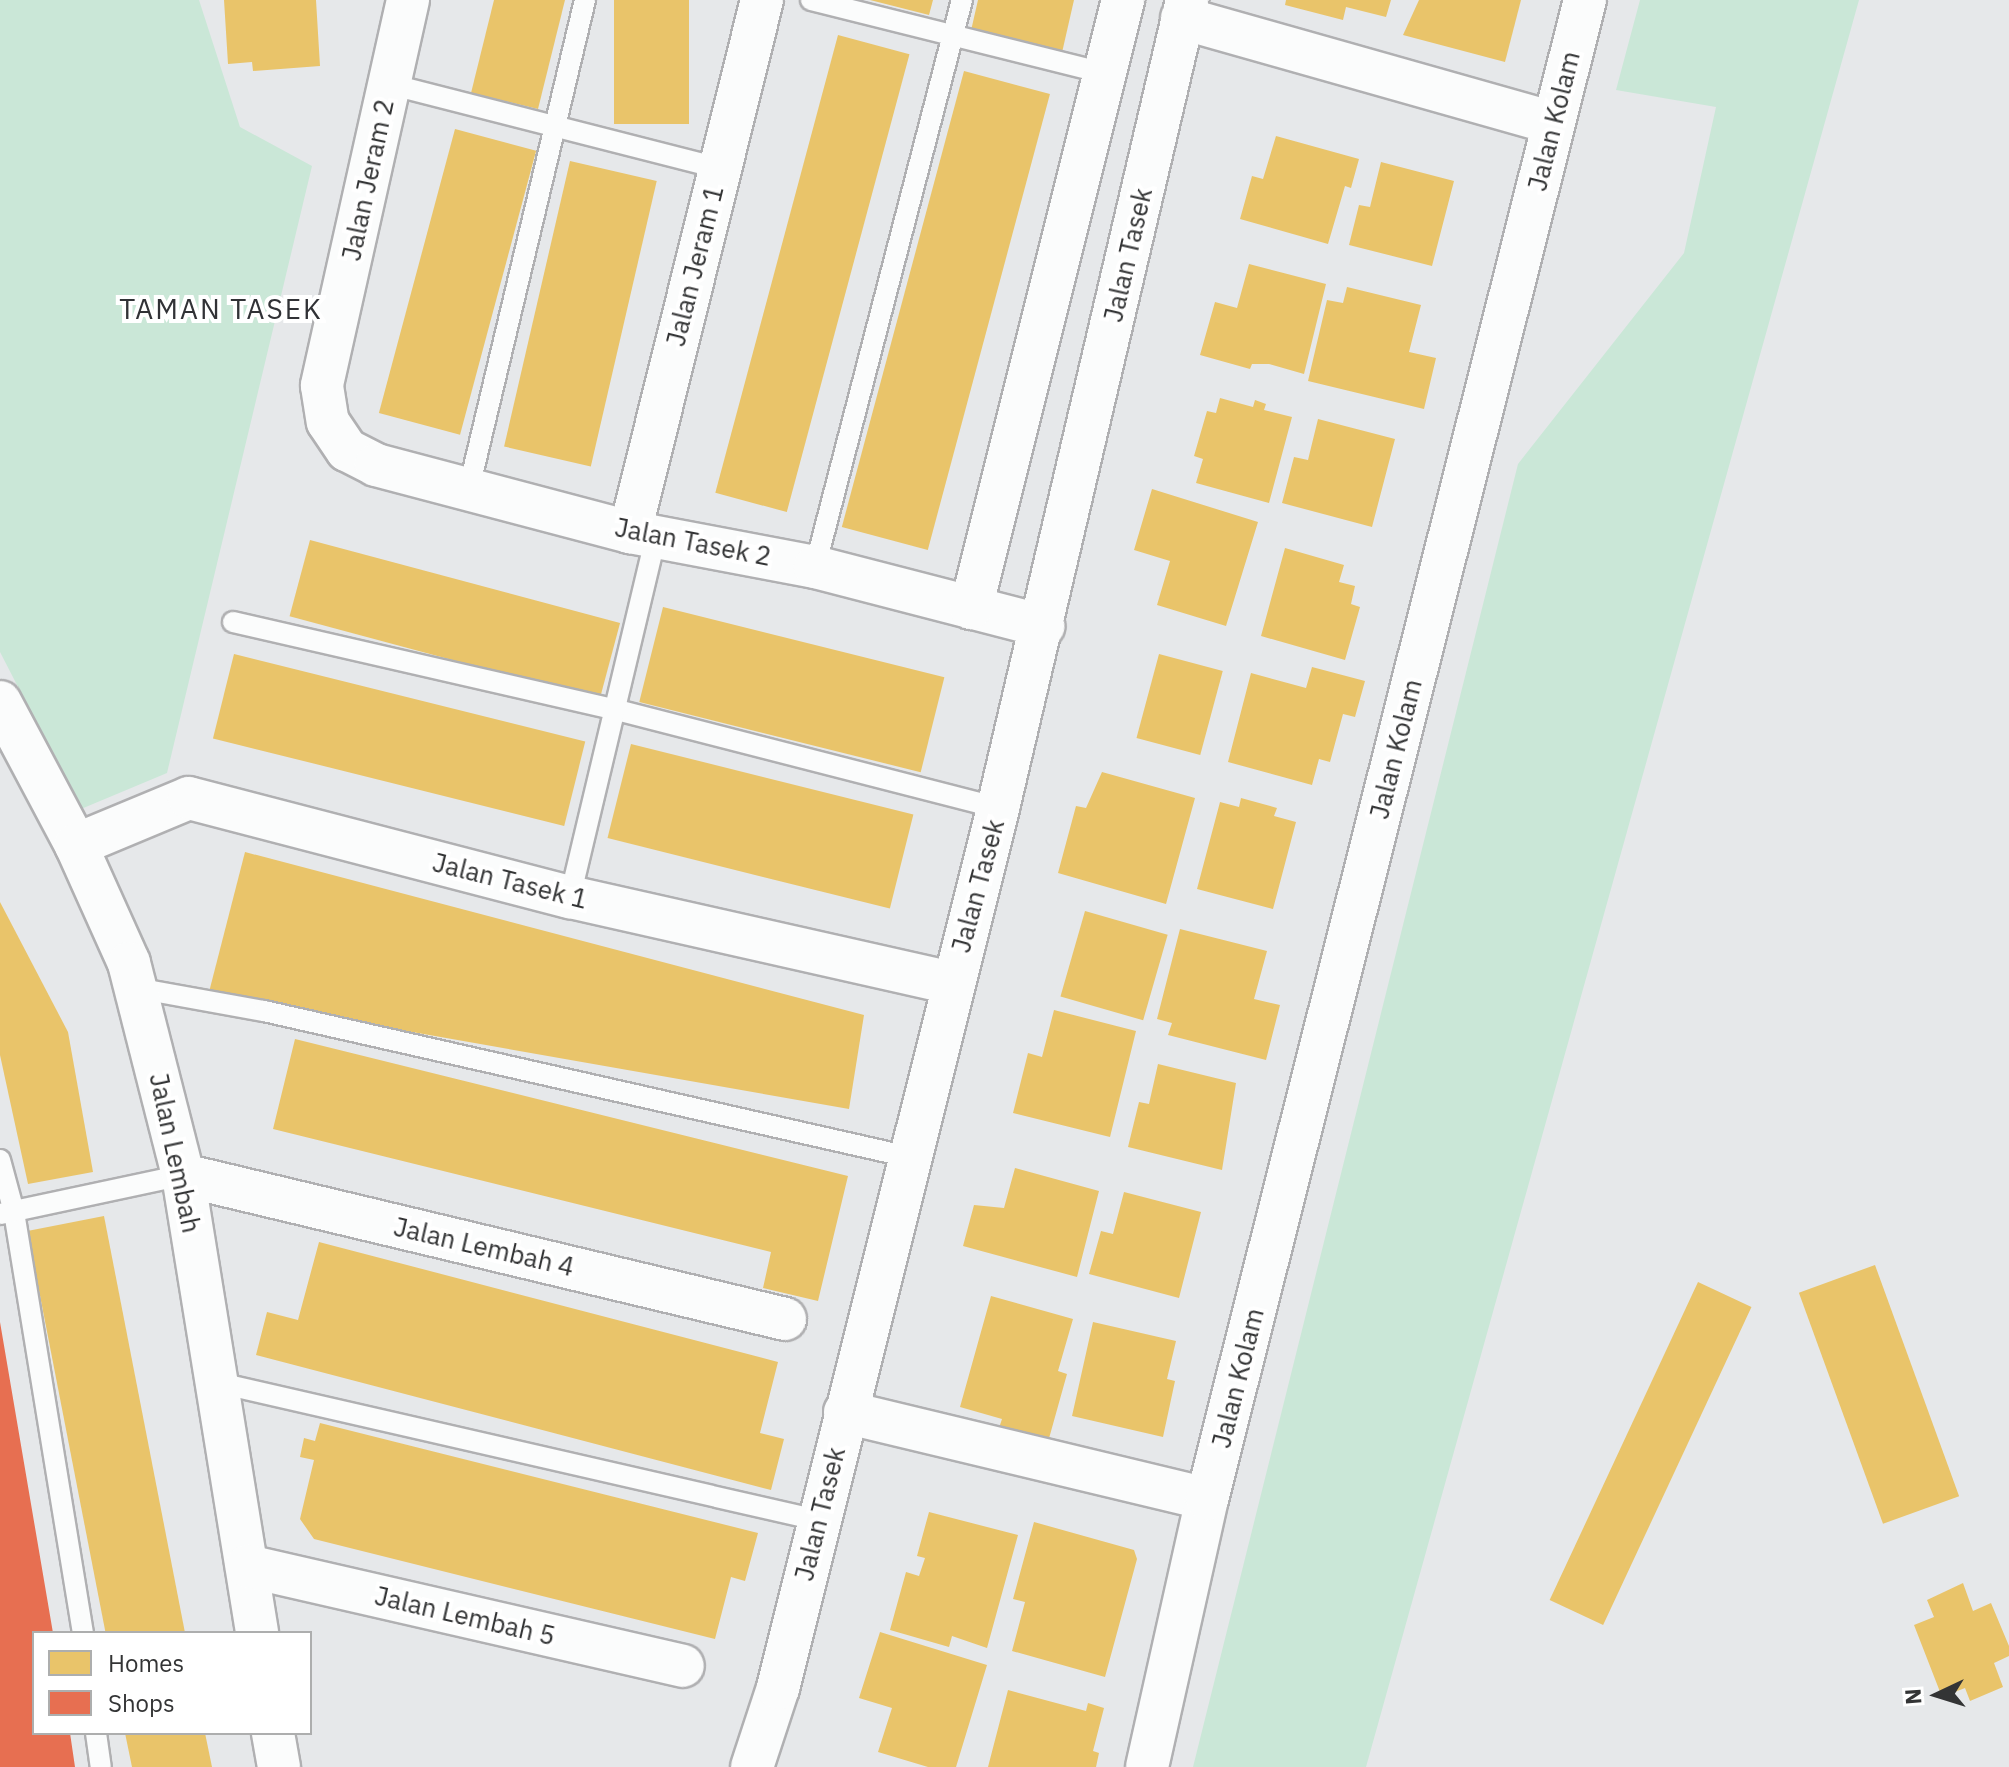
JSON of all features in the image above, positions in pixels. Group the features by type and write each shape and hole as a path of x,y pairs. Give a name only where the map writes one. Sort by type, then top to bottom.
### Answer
{"street":[{"name":"Jalan Jeram 2","path":"347,450 328,422 322,386 408,0"},
{"name":"Jalan Jeram 1","path":"643,533 719,168 762,0"},
{"path":"971,608 1123,0"},
{"name":"Jalan Kolam","path":"1147,1767 1207,1499 1585,0"},
{"path":"1184,9 1553,123"},
{"name":"Jalan Tasek","path":"752,1767 778,1688 817,1520 1043,626 1184,9"},
{"name":"Jalan Tasek 2","path":"347,450 376,465 643,533 815,567 1043,626"},
{"name":"Jalan Lembah","path":"0,702 76,845 136,988 183,1175 257,1631"},
{"name":"Jalan Tasek 1","path":"76,845 189,798 570,897 952,983"},
{"name":"Jalan Lembah 4","path":"183,1175 785,1319"},
{"path":"845,1412 1207,1499"},
{"name":"Jalan Lembah 5","path":"247,1566 683,1666"},
{"path":"273,1735 279,1767"}],"lane":[{"path":"469,488 585,0"},
{"path":"811,0 1103,73"},
{"path":"815,567 962,0"},
{"path":"389,84 554,129 719,168"},
{"path":"570,897 617,710 643,533"},
{"path":"233,622 617,710 998,808"},
{"path":"136,988 264,1011 909,1157"},
{"path":"0,1160 83,1631"},
{"path":"7,1213 183,1175"},
{"path":"215,1382 817,1520"},
{"path":"96,1735 101,1767"}],"green space":[{"path":"0,0 199,0 240,127 312,166 167,773 81,809 0,652"},
{"path":"1640,0 1859,0 1366,1767 1193,1767 1518,464 1684,253 1716,107 1616,90"}],"building: Homes":[{"path":"224,0 316,0 320,66 253,71 252,62 228,64"},
{"path":"494,0 565,0 538,109 471,93"},
{"path":"614,0 689,0 689,124 614,124"},
{"path":"870,0 933,0 929,15"},
{"path":"978,0 1074,0 1061,57 970,35"},
{"path":"1286,0 1391,0 1386,17 1346,7 1343,20 1285,5"},
{"path":"1419,0 1521,0 1505,62 1403,35"},
{"path":"838,35 909,54 787,512 715,493"},
{"path":"964,71 1050,94 928,550 842,527"},
{"path":"455,129 536,151 460,435 379,413"},
{"path":"1276,136 1359,159 1351,188 1345,186 1328,244 1240,219 1252,176 1263,179"},
{"path":"570,161 657,181 591,467 504,446"},
{"path":"1381,162 1454,181 1432,266 1349,245 1359,205 1370,207"},
{"path":"1249,264 1326,284 1304,374 1269,364 1252,364 1250,369 1200,355 1215,302 1237,308"},
{"path":"1347,287 1421,305 1409,352 1436,358 1424,409 1308,381 1327,300 1343,303"},
{"path":"1220,398 1253,407 1255,400 1266,404 1264,410 1292,417 1269,503 1196,483 1203,459 1194,456 1207,411 1216,413"},
{"path":"1318,419 1395,439 1372,527 1282,503 1294,457 1308,460"},
{"path":"1152,489 1258,522 1226,626 1157,605 1170,561 1134,550"},
{"path":"310,540 620,623 600,699 290,616"},
{"path":"1285,548 1344,565 1339,582 1355,586 1351,604 1360,607 1345,660 1261,636"},
{"path":"663,607 944,677 921,772 639,702"},
{"path":"234,654 585,742 564,826 213,738"},
{"path":"1159,654 1223,671 1200,755 1136,738"},
{"path":"1312,667 1365,681 1355,717 1343,714 1330,762 1319,759 1312,785 1228,762 1251,673 1306,688"},
{"path":"631,744 913,814 890,909 608,838"},
{"path":"1102,772 1195,798 1166,904 1058,873 1076,806 1086,808"},
{"path":"1241,798 1277,808 1274,816 1296,822 1273,909 1197,889 1220,802 1239,807"},
{"path":"245,852 864,1015 849,1109 208,996"},
{"path":"0,902 68,1032 93,1172 28,1184 0,1055"},
{"path":"1085,911 1168,935 1143,1020 1060,997"},
{"path":"1180,929 1267,951 1254,999 1280,1005 1266,1060 1168,1035 1172,1023 1157,1019"},
{"path":"1054,1010 1136,1031 1110,1137 1013,1113 1028,1053 1042,1057"},
{"path":"295,1039 848,1176 818,1301 763,1288 771,1252 273,1129"},
{"path":"1158,1064 1236,1083 1222,1170 1128,1147 1139,1102 1149,1104"},
{"path":"1015,1168 1099,1191 1077,1277 963,1246 974,1205 1004,1208"},
{"path":"1124,1192 1201,1212 1179,1298 1089,1274 1101,1231 1113,1234"},
{"path":"104,1216 185,1631 105,1631 27,1231"},
{"path":"319,1242 778,1362 760,1433 784,1439 771,1490 256,1355 267,1312 298,1320"},
{"path":"1875,1265 1959,1496 1883,1524 1799,1293"},
{"path":"1698,1282 1751,1307 1603,1625 1550,1600"},
{"path":"991,1296 1073,1319 1058,1371 1067,1374 1048,1442 999,1428 1002,1419 960,1407"},
{"path":"1093,1322 1176,1341 1167,1379 1175,1381 1163,1437 1072,1416"},
{"path":"320,1423 758,1533 745,1581 731,1577 715,1639 314,1539 300,1519 314,1460 300,1457 304,1438 315,1441"},
{"path":"929,1512 1018,1535 987,1648 952,1636 949,1647 890,1630 906,1572 919,1576 925,1558 917,1556"},
{"path":"1034,1522 1134,1550 1137,1559 1105,1677 1012,1651 1025,1602 1013,1599"},
{"path":"1963,1583 1973,1611 1991,1603 2009,1646 2009,1656 1994,1663 2003,1687 1970,1701 1965,1688 1942,1697 1914,1625 1934,1617 1927,1600"},
{"path":"880,1632 987,1665 956,1767 928,1767 878,1752 892,1708 859,1698"},
{"path":"1008,1690 1086,1711 1088,1703 1104,1708 1093,1751 1099,1753 1096,1767 988,1767"},
{"path":"125,1735 205,1735 212,1767 132,1767"}],"building: Shops":[{"path":"0,1322 53,1631 32,1631 32,1735 70,1735 75,1767 0,1767"}],"district":[{"name":"TAMAN TASEK","path":"221,309"}]}
